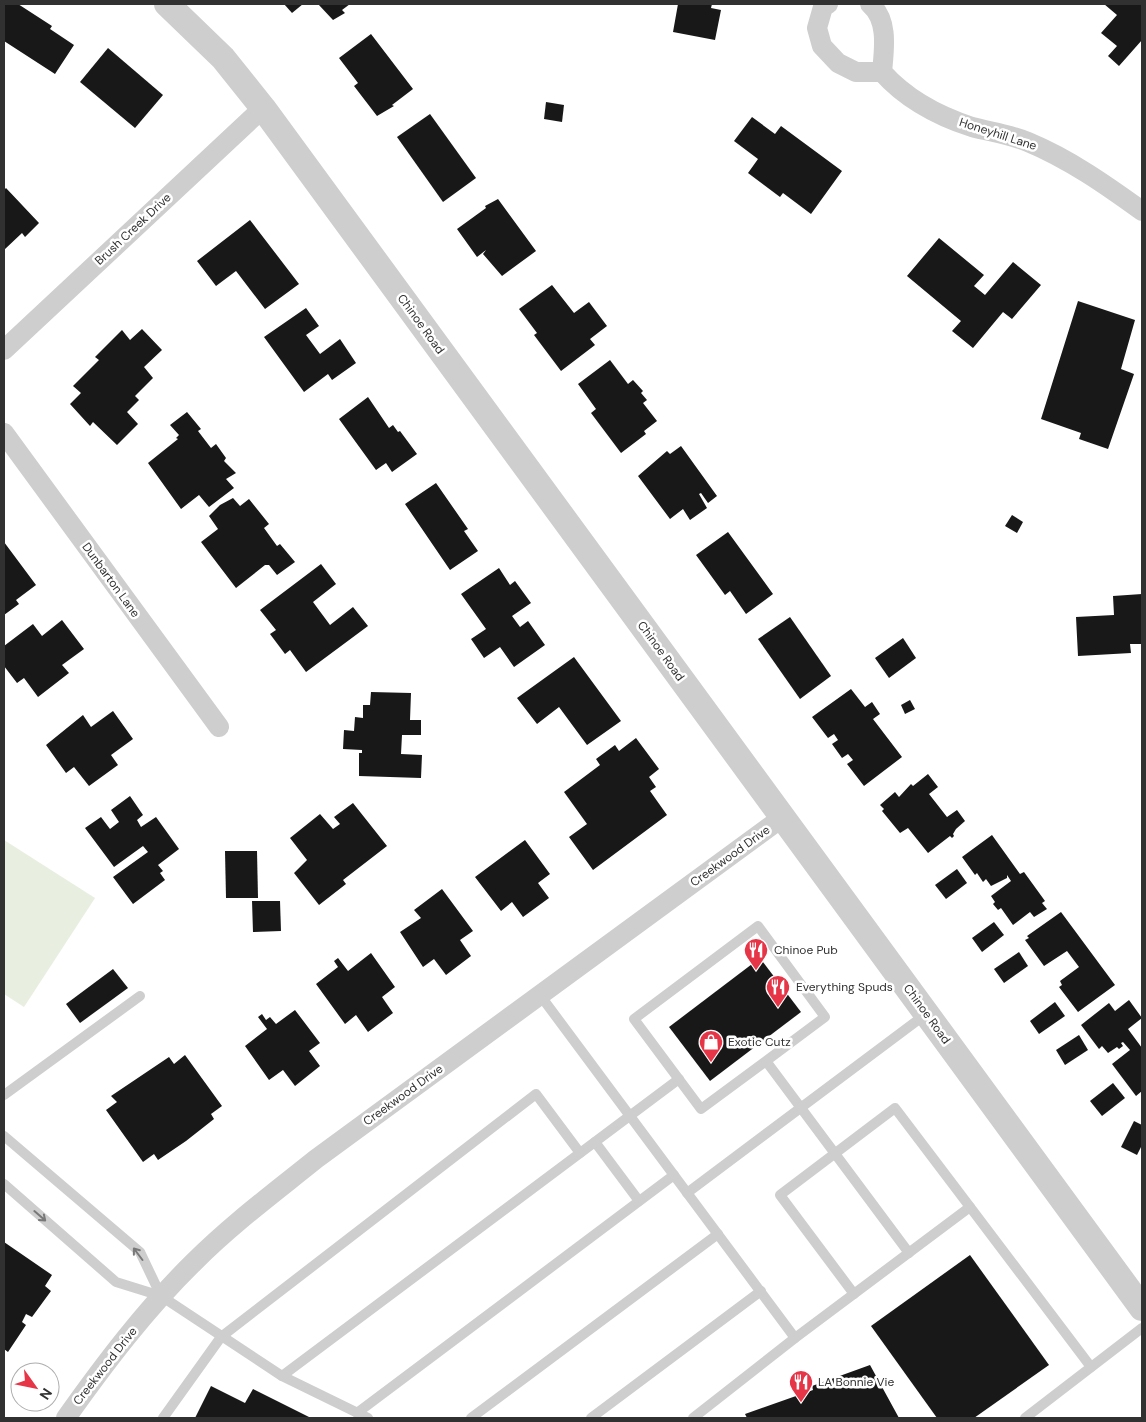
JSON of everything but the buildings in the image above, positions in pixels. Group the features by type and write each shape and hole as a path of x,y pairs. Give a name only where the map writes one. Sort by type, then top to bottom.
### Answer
{"street":[{"name":"Chinoe Road","path":"167,4 223,58 262,108 1142,1308"},
{"path":"828,4 824,7 816,28 822,46 838,62 856,72 882,72 883,26 876,8 870,4"},
{"name":"Honeyhill Lane","path":"882,72 898,90 914,101 972,127 1000,132 1054,154 1096,178 1142,211"},
{"name":"Brush Creek Drive","path":"4,350 262,108"},
{"name":"Dunbarton Lane","path":"4,433 219,727"},
{"name":"Creekwood Drive","path":"66,1418 104,1365 161,1296 194,1261 245,1215 316,1158 783,817"}],"lane":[{"path":"758,926 825,1017 766,1061 701,1109 634,1019 758,926"},
{"path":"540,995 795,1338"},
{"path":"4,1095 140,996"},
{"path":"687,1193 926,1014"},
{"path":"766,1061 909,1253"},
{"path":"282,1376 679,1080"},
{"path":"163,1418 221,1337 536,1094 580,1153"},
{"path":"854,1294 780,1195 895,1108 1091,1367"},
{"path":"4,1136 140,1252 161,1296"},
{"path":"595,1142 639,1202"},
{"path":"356,1413 674,1176"},
{"path":"4,1184 116,1282 161,1296 282,1376 368,1418"},
{"path":"693,1418 795,1338 970,1207"},
{"path":"471,1418 718,1234"},
{"path":"591,1418 761,1292"},
{"path":"1025,1418 1142,1328"}],"shaded area":[{"path":"4,840 95,898 24,1007 4,994"}],"place":[{"name":"Chinoe Pub","path":"756,971"},
{"name":"Everything Spuds","path":"778,1008"},
{"name":"Exotic Cutz","path":"711,1063"},
{"name":"LA Bonnie Vie","path":"801,1403"}]}
